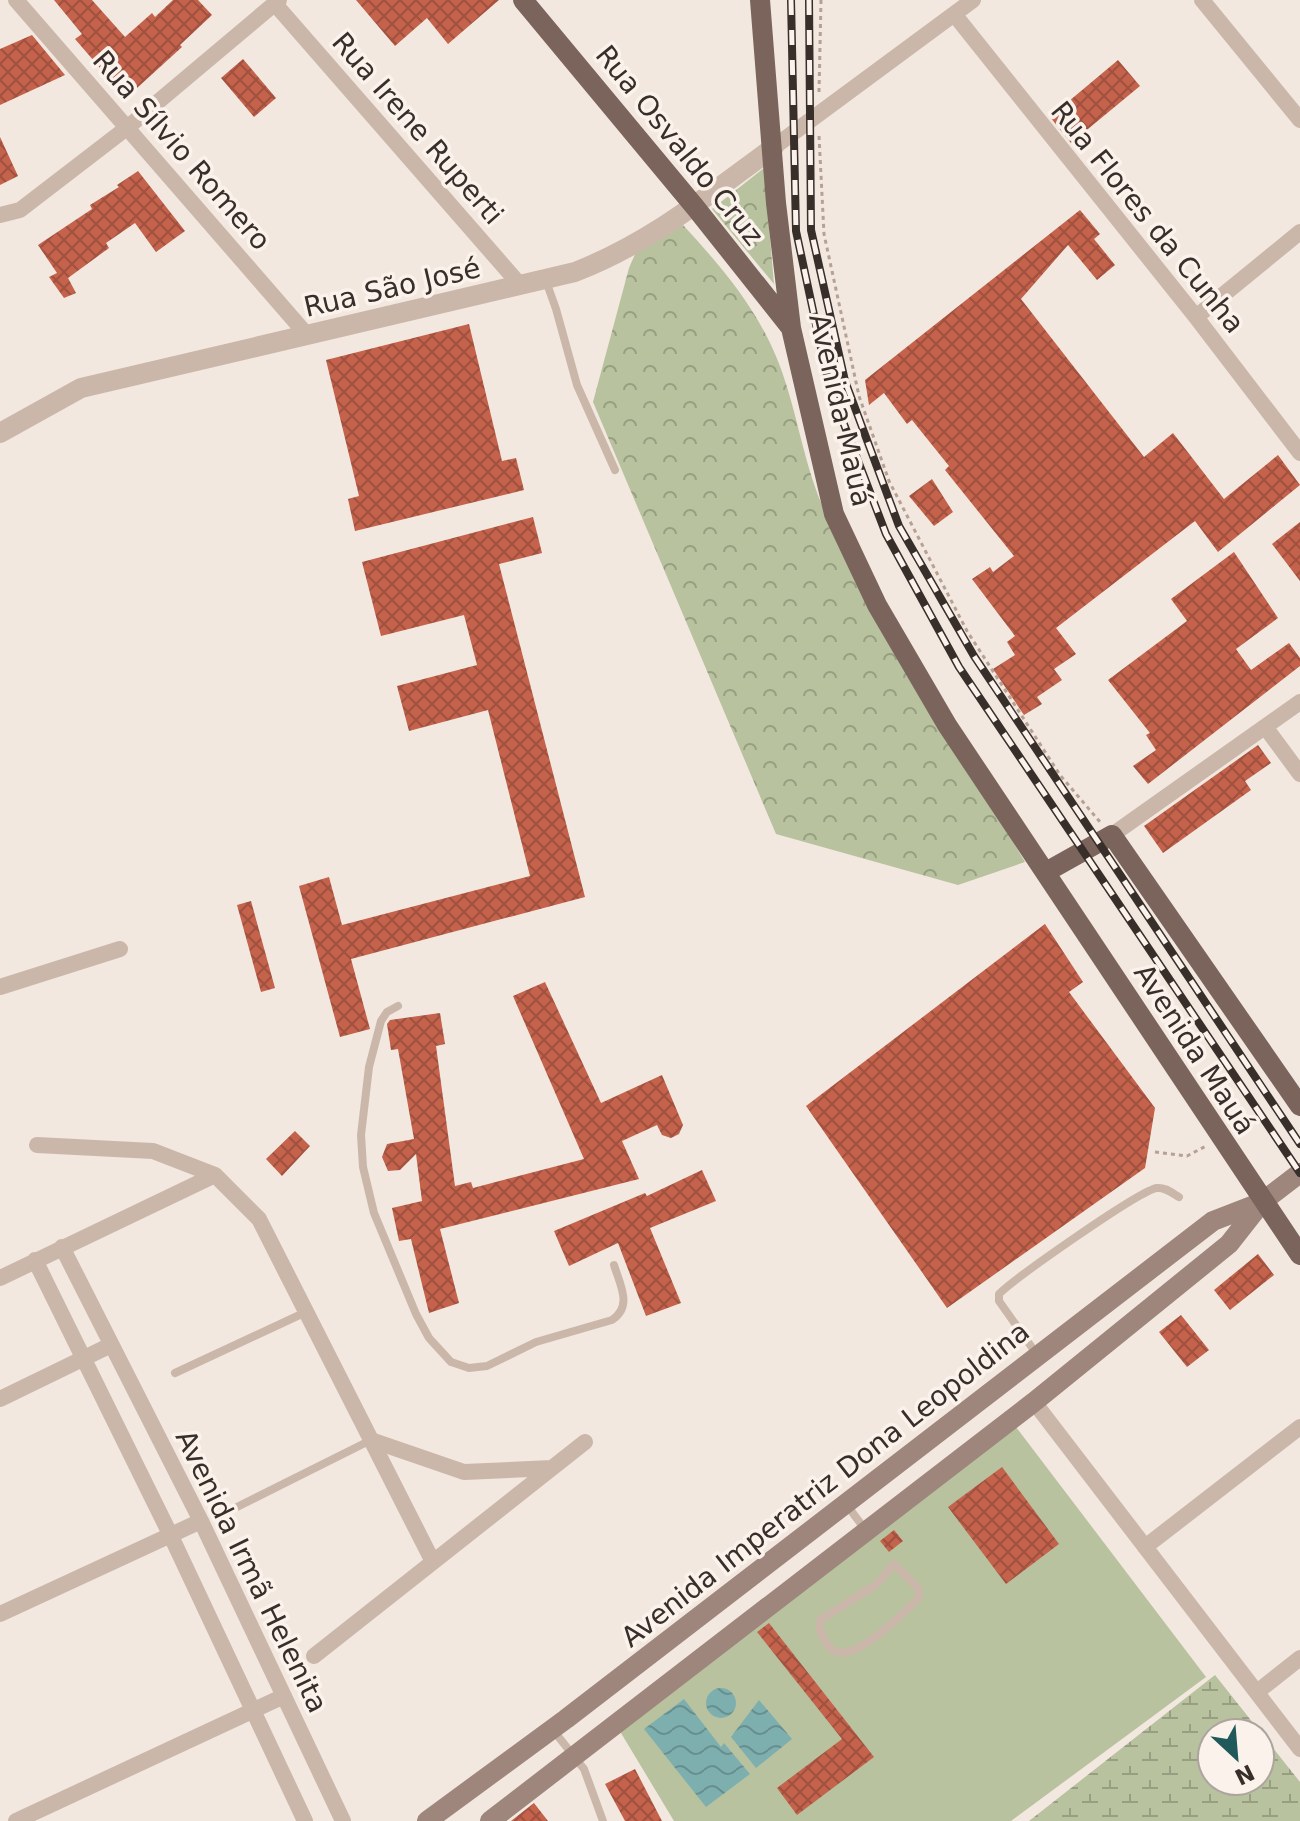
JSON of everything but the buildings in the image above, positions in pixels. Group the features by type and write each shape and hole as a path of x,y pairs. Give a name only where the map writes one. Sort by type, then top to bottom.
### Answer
{"main road":[{"name":"Rua Osvaldo Cruz","path":"523,0 791,328"},
{"name":"Avenida Mauá","path":"760,0 767,102 774,147 776,203 791,328 834,514 877,605 947,725 1300,1255"},
{"name":"Avenida Mauá","path":"1112,835 1300,1106"},
{"path":"1046,872 1112,835"},
{"name":"Avenida Imperatriz Dona Leopoldina","path":"490,1821 1034,1402 1229,1244 1262,1202 1300,1173"},
{"name":"Avenida Imperatriz Dona Leopoldina","path":"427,1821 553,1729 1213,1221 1262,1202"},
{"path":"733,1590 756,1616"}],"street":[{"name":"Rua Sílvio Romero","path":"16,0 307,335"},
{"path":"774,147 973,0"},
{"path":"1202,0 1300,120"},
{"path":"0,215 20,210 128,127 277,2"},
{"name":"Rua Irene Ruperti","path":"277,2 521,286"},
{"name":"Rua Flores da Cunha","path":"954,14 1196,317 1300,453"},
{"name":"Rua São José","path":"0,433 81,388 521,286 612,258 695,207 774,147"},
{"path":"1196,317 1300,232"},
{"path":"1112,835 1300,702"},
{"path":"1266,728 1300,774"},
{"path":"0,987 120,949"},
{"path":"37,1145 153,1151 215,1175 259,1219 433,1562"},
{"path":"0,1278 215,1175"},
{"name":"Avenida Irmã Helenita","path":"62,1247 201,1521 343,1821"},
{"name":"Avenida Irmã Helenita","path":"35,1260 170,1534 305,1821"},
{"path":"66,1322 93,1309"},
{"path":"0,1399 111,1345"},
{"path":"1034,1402 1300,1749"},
{"path":"1145,1547 1300,1427"},
{"path":"371,1440 464,1472 552,1468"},
{"path":"314,1656 585,1442"},
{"path":"0,1614 201,1521"},
{"path":"1257,1692 1300,1658"},
{"path":"16,1821 284,1696"}],"lane":[{"path":"545,280 577,385 615,470"},
{"path":"398,1006 387,1012 381,1021 375,1042 364,1100 361,1135 363,1167 374,1213 416,1314 440,1352 451,1362 469,1368 487,1366 536,1342 612,1320 625,1306 614,1265"},
{"path":"1038,1356 999,1301 999,1294 1152,1188 1162,1187 1179,1197"},
{"path":"175,1373 306,1312"},
{"path":"229,1511 371,1440"},
{"path":"846,1504 867,1533"},
{"path":"894,1564 918,1588 916,1601 879,1634 851,1651 841,1653 829,1649 818,1629 820,1620 877,1584 894,1564"},
{"path":"553,1729 584,1769 603,1821"}],"path":[{"path":"821,0 819,114 824,234 859,396 889,481 967,631 1060,775 1112,835"},
{"path":"1155,1152 1187,1156 1203,1149 1218,1136"}],"green space":[{"path":"764,168 774,284 712,209"},
{"path":"683,225 731,281 769,340 787,387 814,483 848,559 921,691 1025,862 958,885 776,834 593,402 629,268 639,245"},
{"path":"1016,1427 1206,1677 1011,1821 674,1821 618,1728"},
{"path":"1215,1675 1248,1717 1196,1717 1196,1797 1276,1797 1276,1752 1300,1782 1300,1821 1029,1821"}],"water":[{"path":"721,1688 727,1689 735,1697 735,1709 727,1717 721,1718 715,1717 707,1709 706,1703 707,1697 715,1689"},
{"path":"684,1699 721,1747 724,1743 750,1774 706,1807 644,1729"},
{"path":"759,1700 792,1739 756,1768 731,1737"}],"railway":[{"path":"791,0 796,231 829,385 886,534 959,667 1300,1173"},
{"path":"809,0 811,230 845,381 899,526 974,656 1300,1144"}]}
